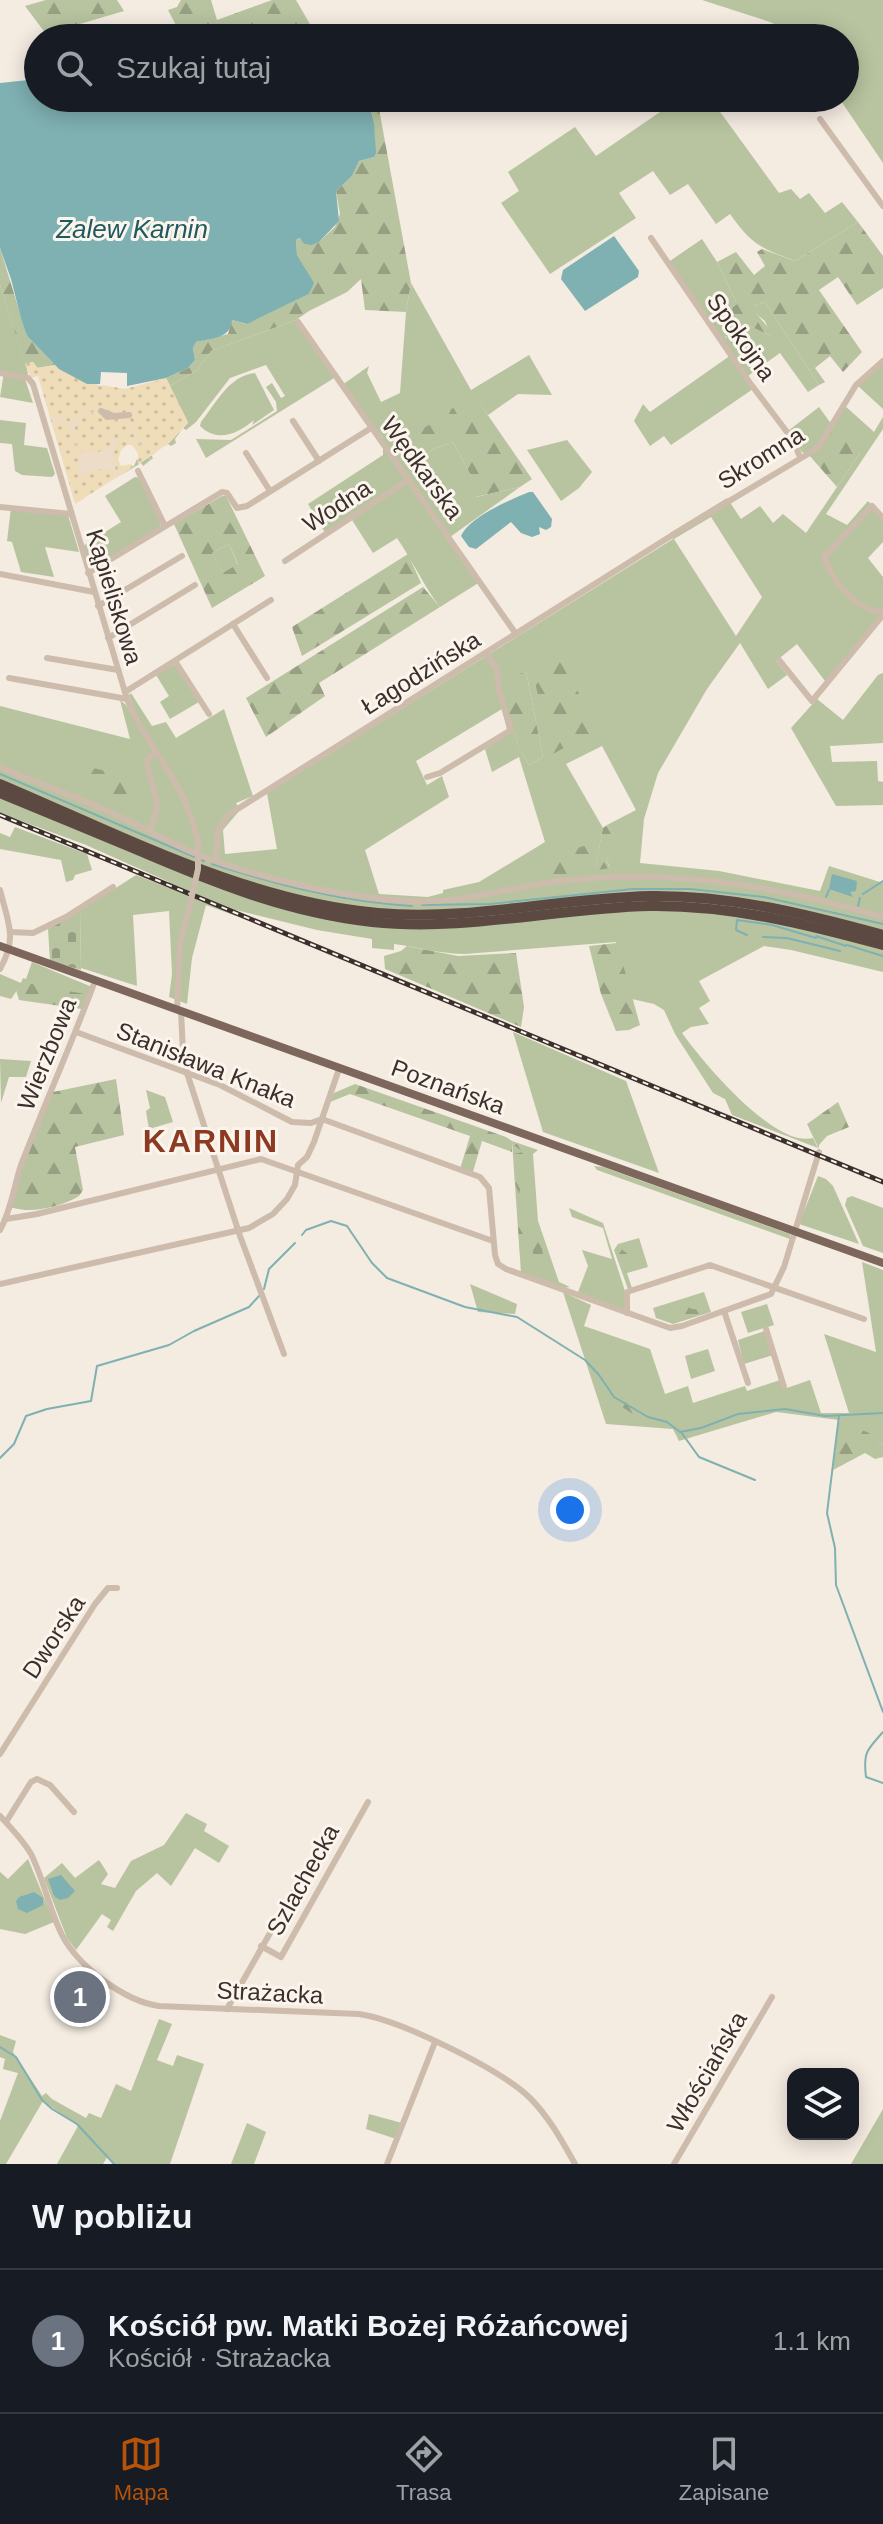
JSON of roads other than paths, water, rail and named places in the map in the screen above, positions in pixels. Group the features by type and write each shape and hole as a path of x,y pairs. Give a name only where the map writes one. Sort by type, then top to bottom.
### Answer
{"highway":[{"path":"0,784 233,880 335,907 391,914 438,915 497,912 626,897 696,897 783,909 883,935"},
{"path":"0,793 231,889 282,905 333,916 391,924 437,925 605,909 672,906 769,916 883,945"}],"main road":[{"name":"Poznańska","path":"0,946 883,1263"}],"street":[{"path":"820,119 883,206"},
{"name":"Spokojna","path":"651,238 793,440 800,457"},
{"name":"Wędkarska","path":"298,322 516,634"},
{"name":"Skromna","path":"674,534 819,446 855,387 883,361"},
{"name":"Kąpieliskowa","path":"0,373 26,378 33,383 126,696 135,718 185,797 194,822 198,869 180,943 179,1011 183,1051 187,1073 238,1229 284,1354"},
{"path":"293,421 319,461"},
{"path":"88,573 222,492 227,493 237,508 247,506 371,428"},
{"path":"246,453 270,491"},
{"path":"138,471 165,526"},
{"name":"Wodna","path":"285,561 408,480"},
{"path":"779,660 812,701 883,613 855,602 827,567 824,557 872,506 883,518"},
{"path":"0,507 71,514"},
{"name":"Łagodzińska","path":"216,861 218,830 228,815 674,534"},
{"path":"98,606 182,556"},
{"path":"0,574 94,592"},
{"path":"108,638 195,585"},
{"path":"9,678 126,696 271,600"},
{"path":"233,624 267,678"},
{"path":"427,777 440,773 511,730 499,691 497,669 486,653"},
{"path":"47,658 118,670"},
{"path":"175,661 209,714"},
{"path":"149,831 158,802 147,760 156,752"},
{"path":"0,767 104,809 216,861 316,888 406,901 464,898 591,878 685,877 786,891 883,917"},
{"path":"10,932 33,933 66,917 113,887"},
{"path":"0,890 10,932 10,950 0,969"},
{"name":"Wierzbowa","path":"0,1230 22,1163 95,981"},
{"name":"Stanisława Knaka","path":"76,1032 220,1085 292,1122 311,1123 322,1119 480,1177 489,1188 493,1241"},
{"path":"0,1284 258,1224 279,1208 295,1185 297,1170 310,1152 339,1069"},
{"path":"6,1219 261,1159 493,1241 498,1264 506,1269 670,1328 771,1294 784,1267 820,1154"},
{"path":"627,1313 627,1292 710,1265 864,1319"},
{"path":"724,1311 748,1383"},
{"path":"766,1329 784,1387"},
{"name":"Dworska","path":"0,1754 95,1604 108,1588 117,1588"},
{"name":"Strażacka","path":"74,1812 50,1785 37,1779 31,1782 3,1819 32,1856 66,1942 78,1957 115,1989 129,1998 149,2004 368,2016 388,2021 502,2077 527,2094 545,2115 575,2164"},
{"name":"Szlachecka","path":"261,1946 281,1957 368,1802"},
{"path":"227,2009 300,1880"},
{"name":"Włościańska","path":"674,2164 772,1997"},
{"path":"387,2164 435,2042"}],"water":[{"name":"Zalew Karnin","path":"24,80 24,112 371,112 376,153 374,157 359,161 352,176 336,191 339,221 312,245 304,244 300,238 296,240 297,255 314,283 309,294 247,324 232,320 224,334 196,342 193,348 195,360 188,368 166,378 127,386 127,373 101,372 100,384 87,384 59,369 27,336 0,248 0,83"},
{"path":"614,236 639,271 638,277 585,311 561,279 563,270"},
{"path":"533,492 552,519 551,527 546,530 539,527 540,534 532,537 521,533 511,522 476,549 469,547 461,536 472,522"},
{"path":"832,874 857,881 856,891 850,892 853,897 829,889"},
{"path":"61,1875 75,1891 68,1898 60,1900 54,1896 48,1879"},
{"path":"34,1892 43,1898 43,1905 27,1913 18,1909 16,1901 19,1897"}],"waterway":[{"path":"0,774 204,861"},
{"path":"212,864 311,891 361,901 412,906"},
{"path":"863,894 883,881"},
{"path":"422,905 490,904 633,889 690,889 764,897 883,924"},
{"path":"826,897 829,890"},
{"path":"858,906 860,898"},
{"path":"747,935 736,930 737,920 772,925 816,938"},
{"path":"816,936 846,946"},
{"path":"763,937 787,938 840,951"},
{"path":"847,945 883,956"},
{"path":"302,1235 306,1230 331,1221 347,1226 372,1263 387,1278 465,1307 517,1317 585,1360 614,1397 648,1417 667,1422 680,1432 701,1428 738,1414 785,1409 825,1416 883,1413"},
{"path":"264,1289 269,1269 295,1243"},
{"path":"0,1458 14,1444 26,1416 91,1401 97,1366 169,1345 249,1307 259,1296"},
{"path":"839,1416 827,1513 835,1548 836,1585 883,1712"},
{"path":"681,1432 699,1457 755,1480"},
{"path":"883,1732 870,1748 865,1762 866,1777 883,1783"},
{"path":"0,2047 16,2057 42,2100 77,2124 114,2164"}],"railway":[{"path":"0,815 883,1182"}],"place":[{"name":"Kościół pw. Matki Bożej Różańcowej","path":"80,1997"}],"district":[{"name":"KARNIN","path":"211,1141"}]}
